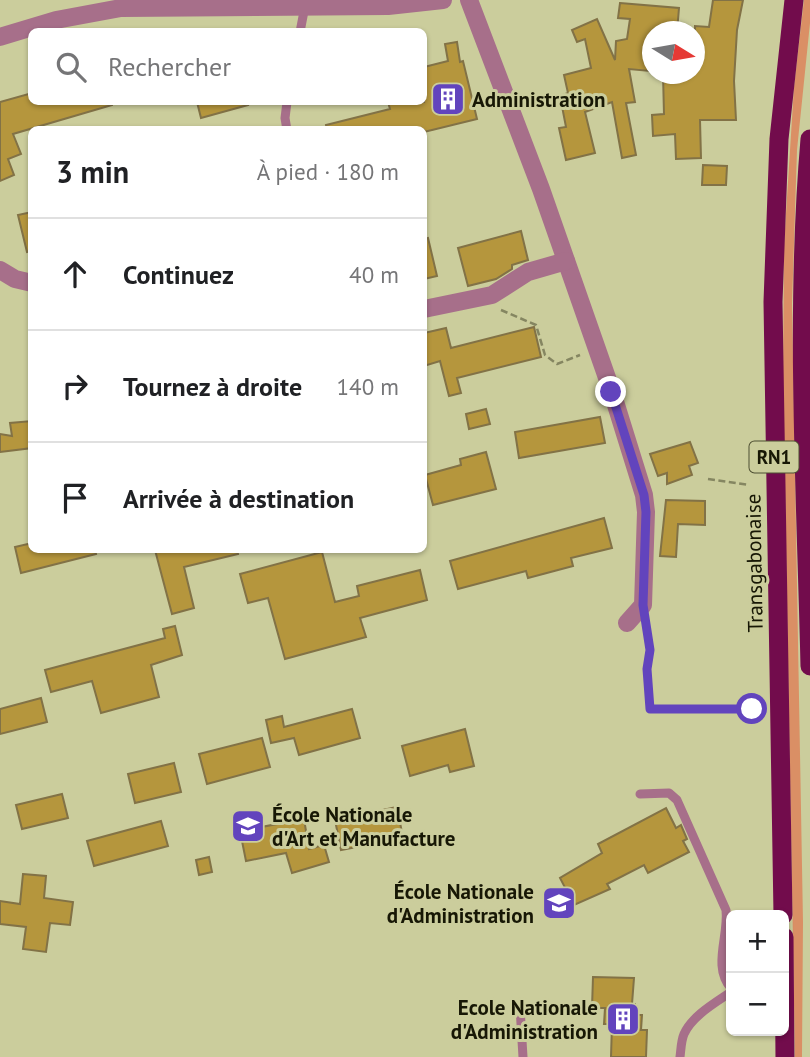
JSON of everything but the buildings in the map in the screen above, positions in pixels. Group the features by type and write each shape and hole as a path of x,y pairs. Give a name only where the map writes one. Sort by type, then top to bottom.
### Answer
{"highway":[{"name":"Transgabonaise","path":"783,910 773,315 779,139 794,0"},
{"name":"RN1","path":"810,139 804,246 810,666"},
{"path":"784,973 785,1057"}],"street":[{"path":"30,28 121,4 388,6 443,0"},
{"path":"469,0 566,261 644,495 646,512 643,605 627,623"},
{"path":"0,37 28,28"},
{"path":"427,308 492,295 528,272 566,261"},
{"path":"0,270 28,282"}],"lane":[{"path":"301,28 304,4"},
{"path":"286,126 287,105"},
{"path":"640,794 669,793 677,800 726,910 728,926 722,952 722,972 726,983"},
{"path":"680,1057 684,1033 689,1026 726,994"},
{"path":"520,1007 523,1057"}],"path":[{"path":"494,309 506,311 536,325 545,355 557,364 597,349"},
{"path":"708,478 749,485"},
{"path":"643,605 650,650 647,669 650,709 752,709"}],"shaded area":[{"path":"804,0 810,0 810,23 797,150 792,304 803,922 802,1057 795,1057 783,378 784,245 794,87"}],"place":[{"name":"Administration","path":"448,99"},
{"name":"École Nationale d'Art et Manufacture","path":"248,826"},
{"name":"École Nationale d'Administration","path":"559,903"},
{"name":"Ecole Nationale d'Administration","path":"623,1019"}],"route":[{"path":"611,392 644,495 646,512 643,605 650,650 647,669 650,709 752,709"}]}
